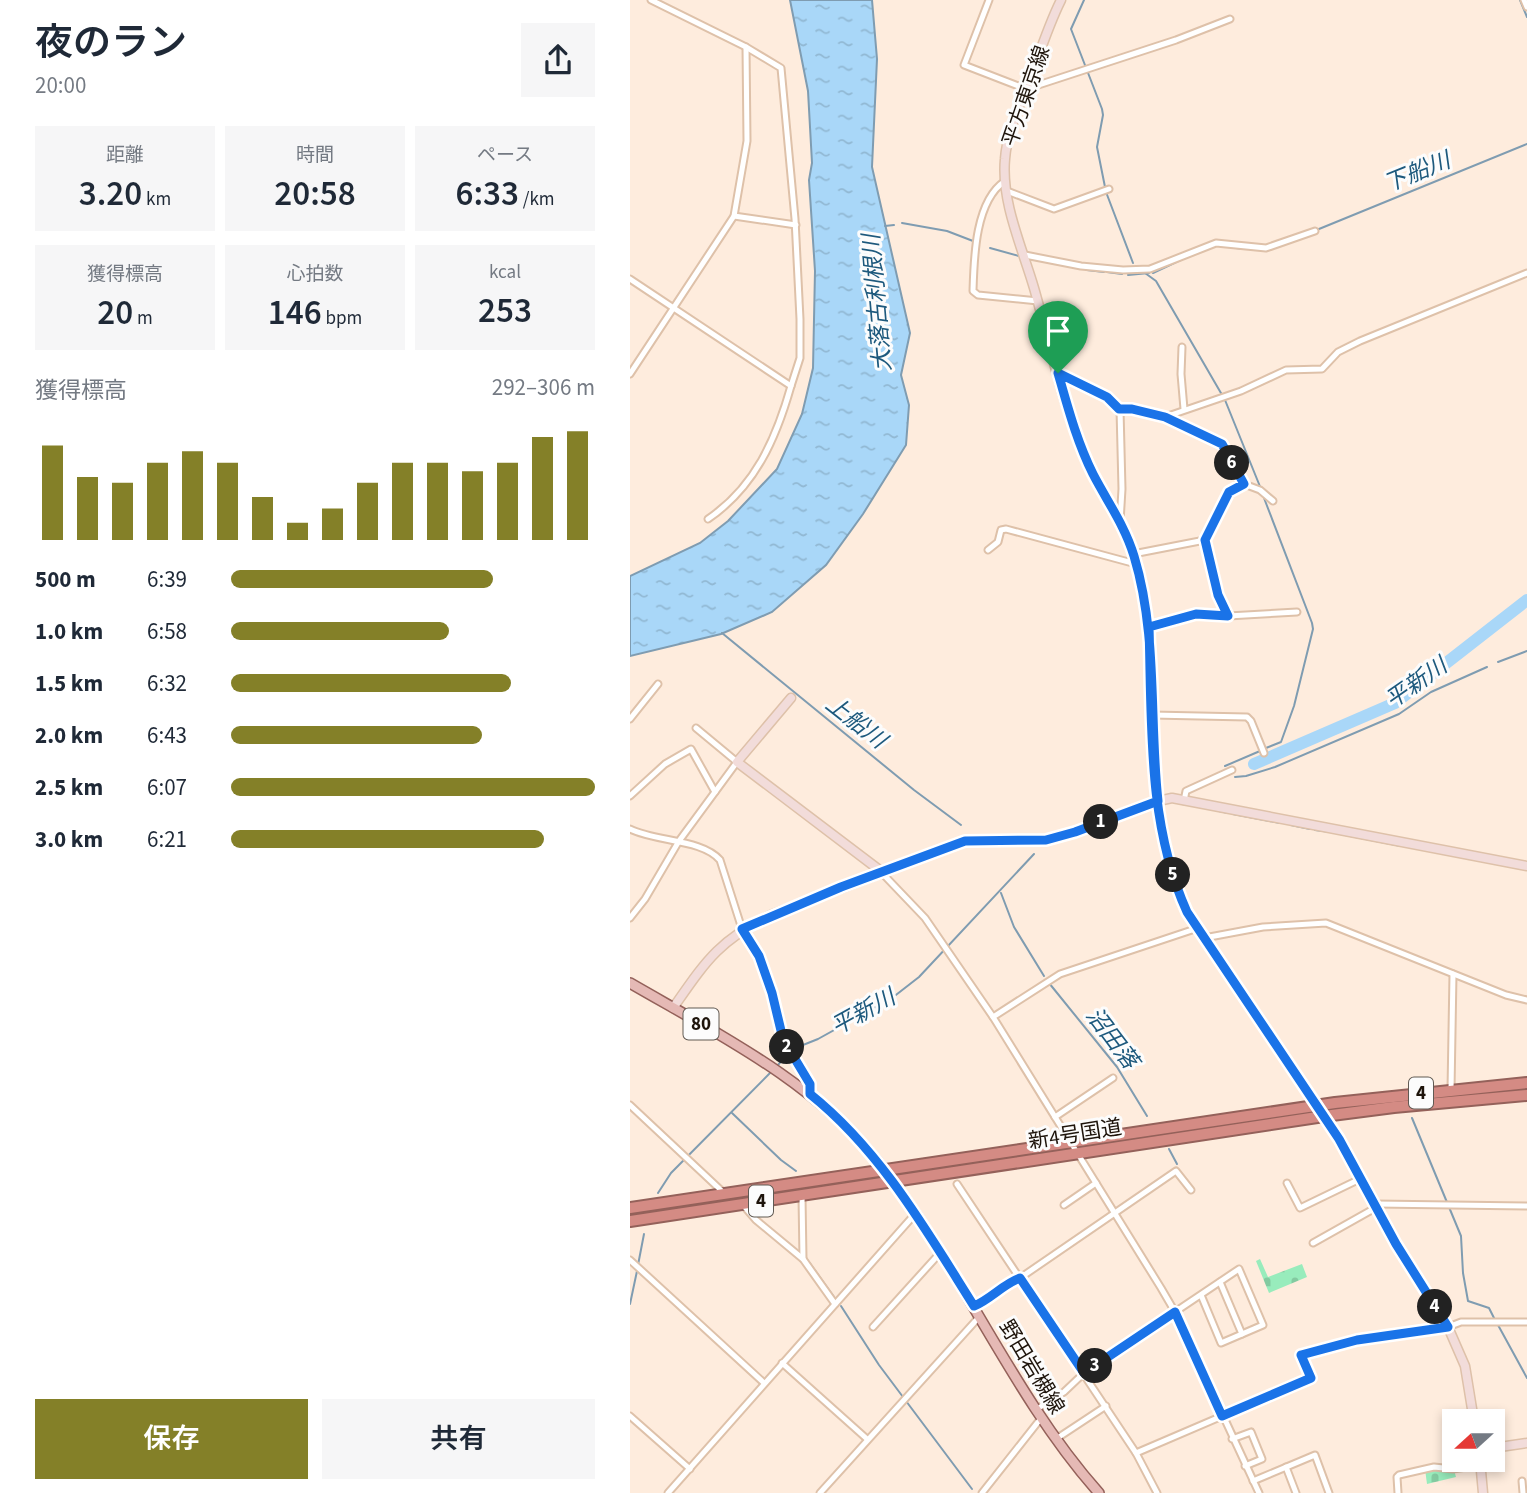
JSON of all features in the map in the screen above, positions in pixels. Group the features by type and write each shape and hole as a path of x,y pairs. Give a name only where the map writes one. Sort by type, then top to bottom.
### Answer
{"highway":[{"name":"新4号国道","path":"630,1208 1316,1105 1527,1083"},
{"name":"新4号国道","path":"630,1221 1324,1116 1527,1096"}],"main road":[{"name":"野田岩槻線","path":"630,983 775,1069 810,1094 851,1133 884,1170 915,1214 1056,1439 1099,1493"}],"street":[{"path":"652,0 746,47 781,68 796,225 800,358 780,425 759,466 734,497 708,519"},
{"path":"989,0 964,65 1026,89 1176,40 1230,19"},
{"name":"平方東京線","path":"1061,0 1011,130 1005,157 1006,186 1080,445 1120,522 1136,564 1149,627 1158,801 1167,854 1177,890 1204,938 1324,1116 1362,1178 1396,1244 1448,1327 1465,1366 1472,1409"},
{"path":"1524,0 1527,6"},
{"path":"630,374 734,216 747,141 746,47"},
{"path":"1038,301 978,295 973,291 974,255 984,210 996,187 1006,186 1054,209 1110,189"},
{"path":"734,216 796,225"},
{"path":"1025,255 1081,266 1123,270 1150,269 1216,243 1266,248 1315,231"},
{"path":"1165,417 1241,391 1286,370 1322,369 1338,352 1349,346 1527,273"},
{"path":"630,279 791,386"},
{"path":"1182,347 1184,409"},
{"path":"1058,373 1107,397 1119,409 1122,489 1120,522"},
{"path":"1119,409 1132,409 1165,417 1222,444 1244,484 1260,490 1273,501"},
{"path":"1228,616 1218,595 1205,540 1229,492 1244,484"},
{"path":"988,550 998,542 1001,530 1006,529 1136,564"},
{"path":"1133,554 1205,540"},
{"path":"1149,627 1196,614 1228,616 1297,612"},
{"path":"630,719 658,684"},
{"path":"630,918 645,899 679,841 737,762 791,698"},
{"path":"1152,715 1247,717 1264,753"},
{"path":"695,728 882,872 925,918 993,1017 1175,1312 1259,1493"},
{"path":"630,796 665,764 691,749 715,792"},
{"path":"1184,801 1186,791 1232,770"},
{"path":"673,1008 718,947 742,929 794,905 970,840 1046,840 1171,798 1527,866"},
{"path":"630,829 645,836 679,841 714,853 720,860 742,929 759,956 766,974 783,1039 810,1084 810,1094"},
{"path":"1204,938 1263,928 1326,923 1506,995 1527,1000"},
{"path":"993,1017 1060,974 1198,928"},
{"path":"1451,1090 1453,974"},
{"path":"1055,1117 1113,1078"},
{"path":"630,1105 725,1194"},
{"path":"974,1306 989,1300 1012,1281 1176,1171 1191,1190"},
{"path":"1287,1184 1300,1208 1362,1178"},
{"path":"1064,1205 1096,1183"},
{"path":"957,1184 1106,1406 1136,1453 1157,1493"},
{"path":"802,1195 803,1259"},
{"path":"741,1203 756,1220 803,1259 835,1304"},
{"path":"1314,1243 1376,1205 1527,1206"},
{"path":"668,1493 915,1214"},
{"path":"873,1327 940,1253"},
{"path":"632,1262 764,1383"},
{"path":"982,1493 1039,1413 1084,1373 1200,1295 1220,1282 1239,1269 1263,1325 1221,1343 1200,1295"},
{"path":"1220,1282 1242,1334"},
{"path":"820,1493 980,1316"},
{"path":"1136,1453 1311,1378 1301,1355 1357,1340 1448,1327 1461,1322 1527,1322"},
{"path":"782,1363 867,1439"},
{"path":"1056,1439 1106,1406"},
{"path":"630,1416 690,1469"},
{"path":"1232,1439 1251,1432 1262,1459 1245,1466"},
{"path":"1505,1446 1527,1443"},
{"path":"1253,1481 1315,1455 1329,1493"},
{"path":"1286,1466 1296,1493"},
{"path":"1398,1493 1396,1477 1399,1475 1434,1466 1442,1467"},
{"path":"1481,1472 1483,1493"},
{"path":"1522,1481 1523,1493"}],"green space":[{"path":"1260,1259 1268,1277 1302,1264 1307,1277 1269,1293 1256,1261"},
{"path":"1425,1469 1455,1472 1456,1477 1427,1484"}],"water":[{"name":"大落古利根川","path":"790,0 872,0 877,59 872,167 910,333 901,375 909,405 906,445 863,514 826,565 772,612 721,634 630,656 630,576 700,543 728,521 777,469 802,414 813,368 815,271 809,180 812,163 808,91"}],"waterway":[{"path":"1084,0 1071,29 1102,109 1097,147 1105,187"},
{"path":"1520,0 1527,17"},
{"name":"下船川","path":"1319,229 1527,144"},
{"path":"1106,192 1133,263"},
{"name":"下船川","path":"902,223 947,231 973,241"},
{"name":"大落古利根川","path":"885,226 894,225"},
{"name":"下船川","path":"1271,249 1305,237"},
{"name":"下船川","path":"990,248 1019,256"},
{"name":"下船川","path":"1236,248 1245,249"},
{"name":"下船川","path":"1153,273 1189,256"},
{"name":"下船川","path":"1087,270 1104,272"},
{"name":"下船川","path":"1107,272 1122,274"},
{"path":"1145,273 1156,281 1225,400 1261,489"},
{"name":"下船川","path":"1128,275 1149,273"},
{"path":"1264,498 1313,629 1294,706 1281,742 1266,748"},
{"name":"平新川","path":"1254,764 1395,703 1527,600"},
{"name":"上船川","path":"722,633 914,790 961,825"},
{"path":"1498,662 1527,651"},
{"path":"1235,777 1275,767 1399,714 1431,692 1487,667"},
{"path":"1225,766 1260,751"},
{"name":"上船川","path":"1219,811 1228,813"},
{"name":"上船川","path":"1233,814 1280,823"},
{"name":"上船川","path":"1291,825 1310,829"},
{"name":"上船川","path":"1315,830 1331,832"},
{"name":"上船川","path":"1340,834 1401,846"},
{"name":"平新川","path":"793,1049 818,1039 892,998 919,977 1034,854"},
{"name":"沼田落","path":"1001,893 1014,927 1044,976"},
{"name":"沼田落","path":"1049,983 1117,1067 1147,1116"},
{"name":"平新川","path":"776,1067 789,1053"},
{"name":"平新川","path":"658,1193 671,1173 772,1071"},
{"path":"732,1113 796,1171"},
{"path":"1412,1118 1461,1236 1468,1301 1489,1308 1495,1320"},
{"name":"沼田落","path":"1169,1149 1177,1164"},
{"name":"平新川","path":"638,1265 644,1234"},
{"path":"806,1258 834,1297"},
{"name":"平新川","path":"630,1304 637,1271"},
{"path":"841,1306 879,1365 972,1489"},
{"path":"1498,1325 1527,1378"}],"route":[{"path":"1058,373 1080,445 1120,522 1133,554 1146,602 1153,760 1158,801 1046,840 960,842 841,887 742,929 759,956 772,993 783,1039 810,1084 810,1094 824,1105 878,1162 974,1306 989,1300 1012,1281 1020,1278 1084,1373 1175,1312 1222,1416 1311,1378 1301,1355 1357,1340 1448,1327 1396,1244 1339,1139 1187,912 1177,890 1167,854 1153,760 1149,627 1196,614 1228,616 1218,595 1205,540 1229,492 1244,484 1222,444 1165,417 1132,409 1119,409 1107,397 1058,373"}]}
